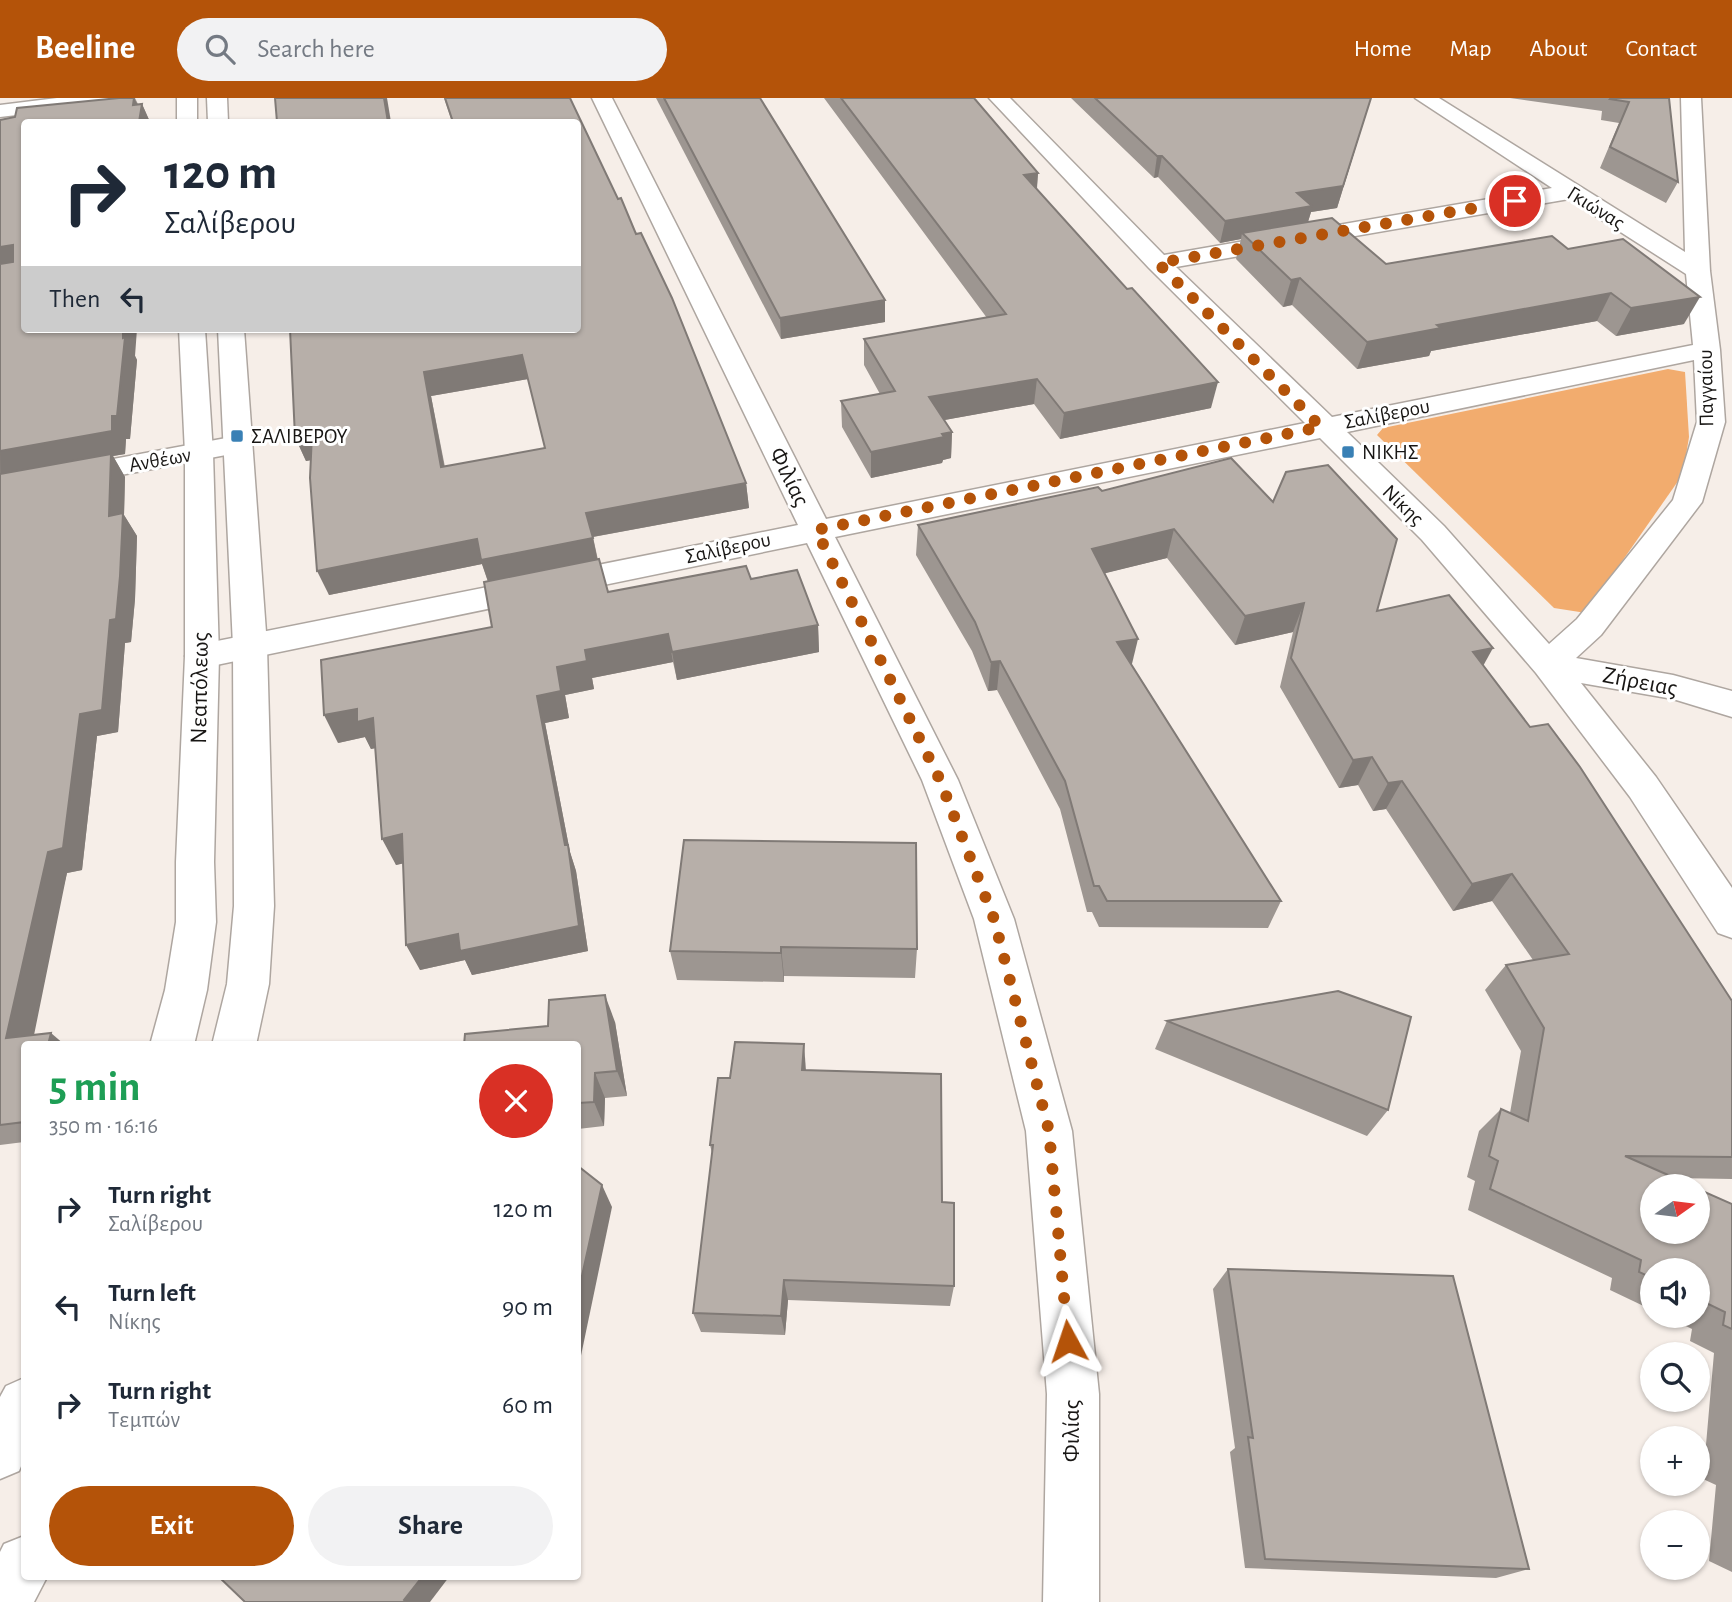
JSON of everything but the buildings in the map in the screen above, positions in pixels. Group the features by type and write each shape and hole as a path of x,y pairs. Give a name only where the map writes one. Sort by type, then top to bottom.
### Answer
{"street":[{"path":"0,111 107,98"},
{"path":"187,98 187,119"},
{"path":"216,98 218,119"},
{"name":"Φιλίας","path":"602,98 940,780 994,919 1049,1131 1073,1394 1071,1602"},
{"name":"Νίκης","path":"999,98 1321,427 1433,533 1548,665 1643,787 1732,921"},
{"name":"Γκιώνας","path":"1425,98 1698,271"},
{"name":"Παγγαίου","path":"1548,665 1589,627 1687,502 1722,424 1707,349 1698,271 1691,98"},
{"path":"1158,263 1570,192"},
{"name":"Νεαπόλεως","path":"173,1041 186,990 196,922 195,862 202,656 199,453 192,333"},
{"name":"Νεαπόλεως","path":"231,333 250,646 254,906 248,984 235,1041"},
{"name":"Σαλίβερου","path":"202,656 1707,349"},
{"name":"Ανθέων","path":"0,489 237,445"},
{"name":"Ζήρειας","path":"1548,665 1673,687 1732,704"},
{"path":"0,1452 21,1410"},
{"path":"2,1602 21,1569"}],"shaded area":[{"path":"1668,369 1685,372 1689,437 1683,474 1586,613 1554,608 1377,435 1383,428"}],"place":[{"name":"ΣΑΛΙΒΕΡΟΥ","path":"237,436"},
{"name":"ΝΙΚΗΣ","path":"1348,452"}],"route":[{"path":"1068,1341 1049,1131 994,919 940,780 816,530 1321,427 1158,263 1515,201"}]}
